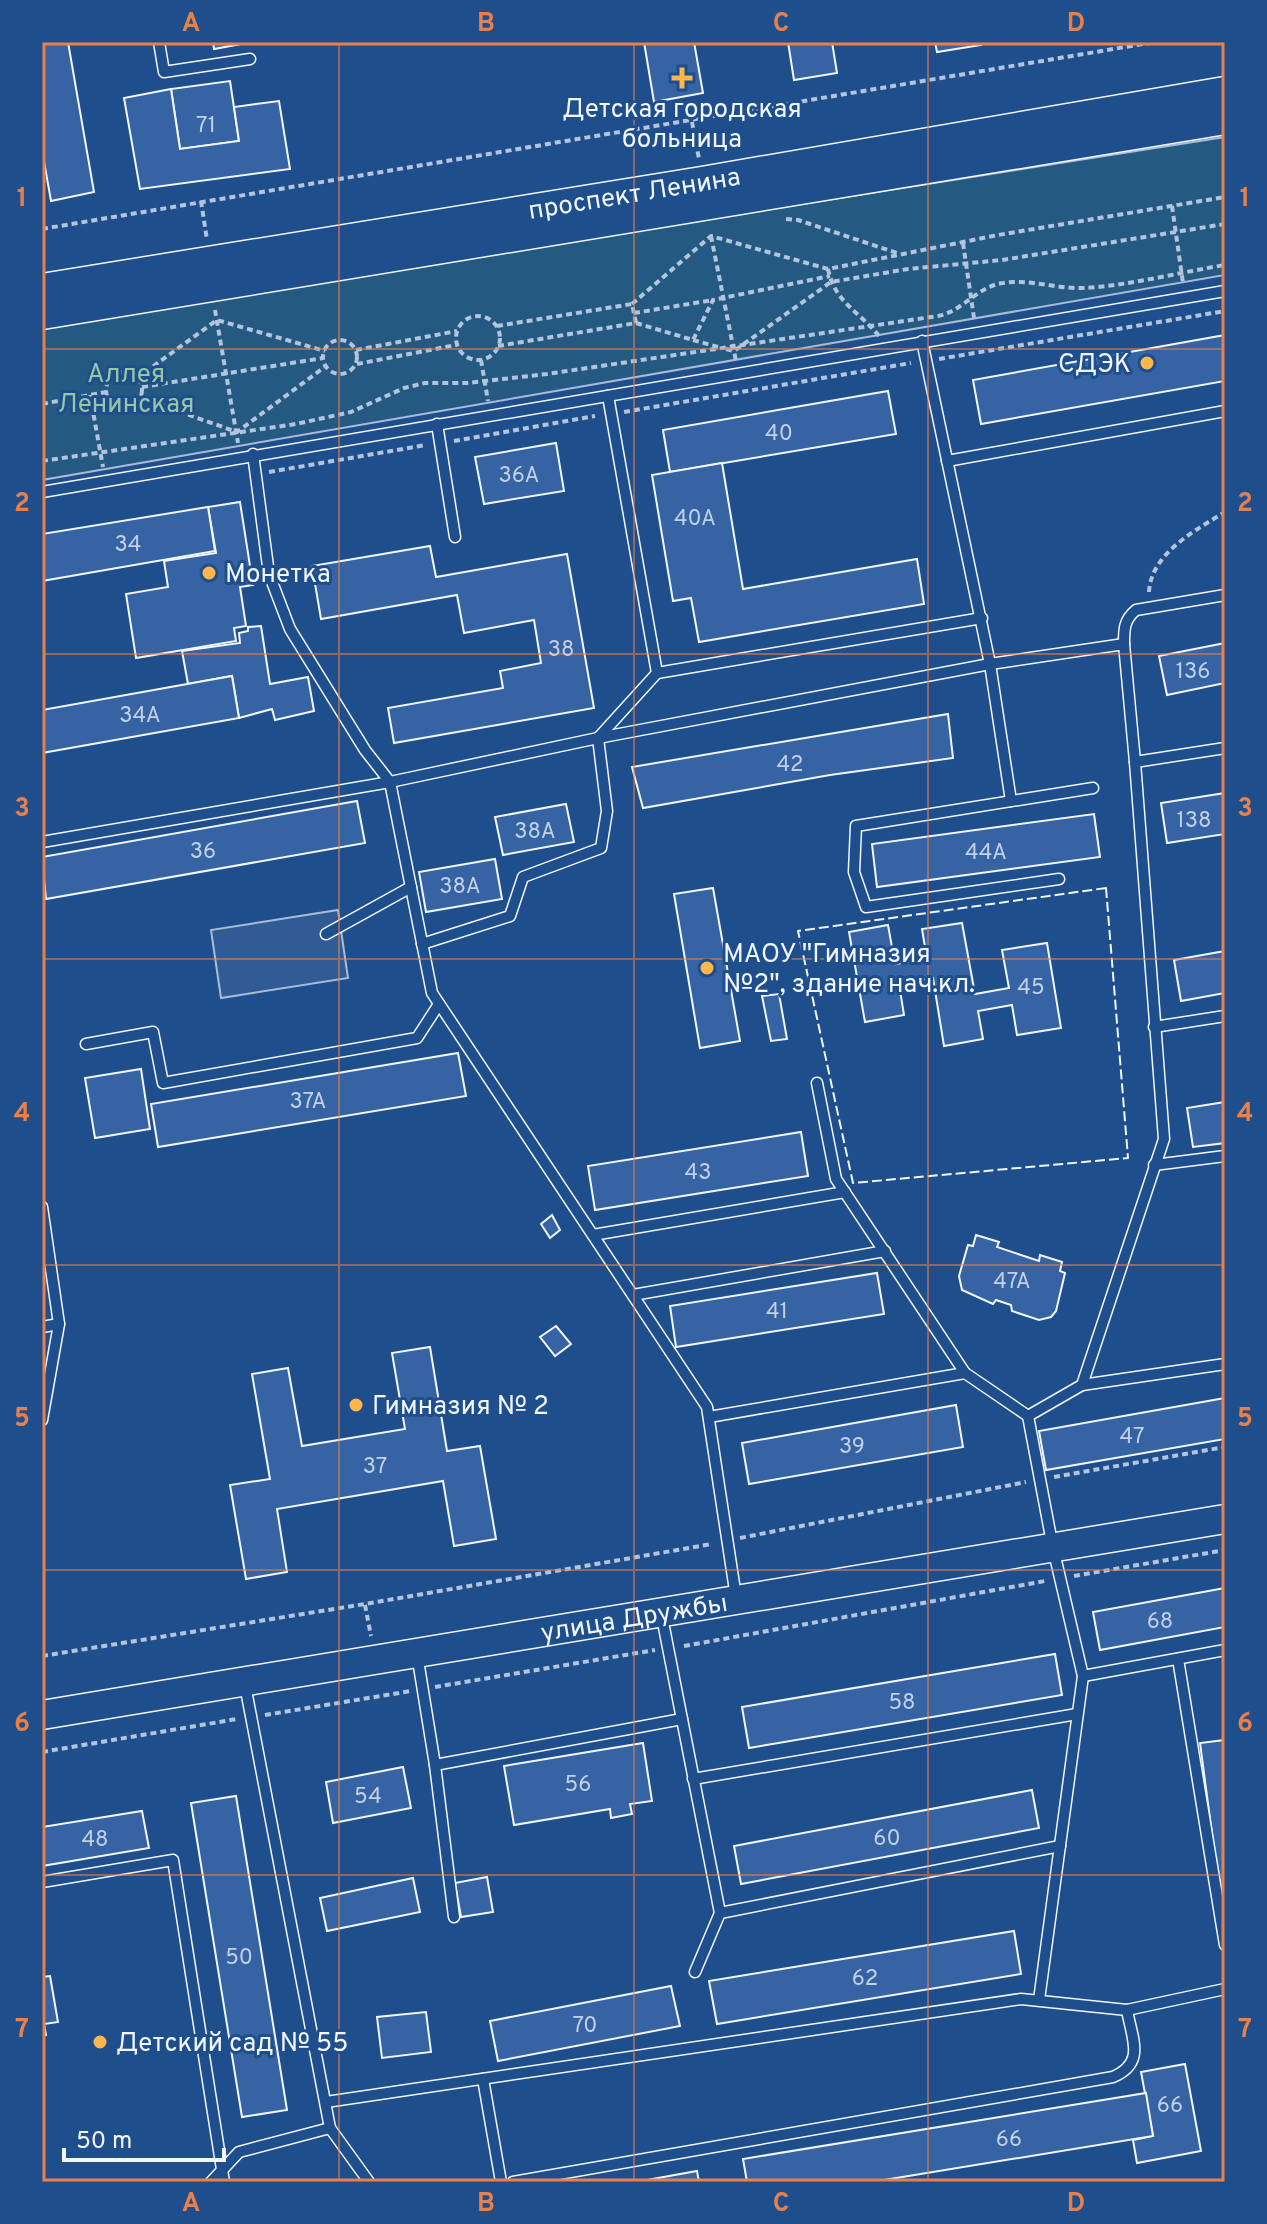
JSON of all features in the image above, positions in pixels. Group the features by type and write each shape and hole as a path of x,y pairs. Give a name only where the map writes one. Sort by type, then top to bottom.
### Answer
{"main road":[{"name":"проспект Ленина","path":"42,289 1225,92"},
{"name":"проспект Ленина","path":"42,314 1225,119"},
{"name":"улица Дружбы","path":"42,1715 1225,1519"}],"lane":[{"path":"159,42 164,72 250,59"},
{"path":"42,492 1225,291"},
{"path":"922,341 982,618 1011,801"},
{"path":"608,396 657,673"},
{"path":"947,461 1225,411"},
{"path":"437,424 455,537"},
{"path":"253,454 269,574 290,629 365,750 390,782 432,993 707,1407 736,1599"},
{"path":"1082,1385 1164,1139 1124,626 1128,616 1136,610 1225,595"},
{"path":"422,944 510,916 523,877 601,848 607,811 598,738 657,673 982,618"},
{"path":"42,842 390,782 598,738 990,664 1124,644"},
{"path":"1135,762 1225,748"},
{"path":"1059,879 866,907 854,872 856,826 1093,788"},
{"path":"326,934 411,887"},
{"path":"86,1044 153,1032 163,1083 417,1038 439,1004"},
{"path":"1154,1027 1225,1016"},
{"path":"817,1083 836,1179 965,1373 1028,1416 1053,1548 1083,1676 1039,2000"},
{"path":"1154,1165 1225,1156"},
{"path":"593,1235 845,1192"},
{"path":"42,1207 59,1324 44,1391 42,1420"},
{"path":"633,1295 885,1251"},
{"path":"42,1327 59,1324"},
{"path":"1028,1416 1082,1385 1225,1364"},
{"path":"709,1417 965,1373"},
{"path":"661,1612 720,1913 695,1972"},
{"path":"1083,1676 1225,1650"},
{"path":"416,1652 435,1765 454,1917"},
{"path":"1178,1659 1225,1945"},
{"path":"244,1680 330,2128 369,2182"},
{"path":"693,1779 1077,1714"},
{"path":"435,1765 682,1719"},
{"path":"720,1913 1060,1846"},
{"path":"42,1882 173,1860 223,2176"},
{"path":"326,2102 1021,1999 1127,2010 1225,1989"},
{"path":"513,2182 1113,2077 1127,2070 1135,2056 1127,2010"},
{"path":"483,2079 501,2182"},
{"path":"211,2182 223,2176 239,2152 330,2128"}],"path":[{"path":"42,229 1155,42"},
{"path":"692,122 700,170"},
{"path":"634,313 723,298 963,243 1225,197"},
{"path":"201,201 208,250"},
{"path":"1172,206 1188,317"},
{"path":"786,218 902,255"},
{"path":"498,346 636,323 733,349 831,282 1225,224"},
{"path":"710,228 741,392"},
{"path":"711,236 829,273"},
{"path":"497,326 632,304 711,236"},
{"path":"963,243 980,352"},
{"path":"742,345 946,315 1000,283 1045,283 1086,288 1225,265"},
{"path":"829,273 839,298 870,326 885,348 889,367"},
{"path":"214,300 240,457"},
{"path":"693,340 713,300"},
{"path":"632,304 636,323"},
{"path":"255,474 1225,311"},
{"path":"485,317 497,326 500,333 498,346 493,354 481,360 465,356 457,345 457,331 465,320 485,317"},
{"path":"217,320 325,351"},
{"path":"137,378 217,320"},
{"path":"356,350 457,331"},
{"path":"339,340 350,343 356,350 357,364 343,374 332,373 323,358 325,351 339,340"},
{"path":"357,364 457,345"},
{"path":"42,461 351,412 404,388 425,383 484,381 722,348"},
{"path":"142,387 323,358"},
{"path":"481,360 494,434"},
{"path":"237,432 326,366"},
{"path":"118,373 130,373 137,378 142,387 141,398 133,406 121,409 111,403 106,392 108,380 118,373"},
{"path":"42,404 106,392"},
{"path":"90,395 106,481"},
{"path":"141,398 237,432"},
{"path":"1150,607 1149,588 1158,566 1174,546 1225,512"},
{"path":"42,1656 728,1541 1040,1479 1225,1447"},
{"path":"42,1752 668,1648 1225,1550"},
{"path":"365,1604 373,1646"}],"green space":[{"name":"Аллея Ленинская","path":"1225,137 1225,275 42,480 42,324"}],"shaded area":[{"path":"338,910 348,978 221,998 211,930"}],"building":[{"path":"42,42 68,42 94,192 51,201 42,150"},
{"path":"213,42 252,42 214,49"},
{"path":"644,42 694,42 703,93 654,102"},
{"path":"788,42 832,42 837,73 794,80"},
{"path":"935,42 980,42 981,45 937,52"},
{"path":"230,81 239,141 180,149 171,89"},
{"path":"171,89 180,149 239,141 234,107 279,101 290,169 140,189 124,98"},
{"path":"1225,335 1225,381 981,424 973,380"},
{"path":"888,391 896,434 670,472 663,430"},
{"path":"556,443 564,491 484,504 475,457"},
{"path":"722,463 743,589 917,559 924,604 699,642 691,598 673,601 652,475"},
{"name":"Монетка","path":"240,502 253,585 240,587 246,626 234,628 236,641 136,658 126,594 168,587 164,561 216,553 208,507"},
{"path":"208,507 215,551 42,581 42,534"},
{"path":"430,546 436,577 567,554 594,708 394,743 388,708 503,688 500,671 541,663 534,620 464,633 457,595 321,619 312,566"},
{"name":"Монетка","path":"261,626 270,684 308,677 314,711 275,720 272,709 239,718 232,676 188,684 182,651 240,643 239,633 248,631 248,627"},
{"path":"1225,643 1225,683 1167,695 1159,656"},
{"path":"232,676 239,718 42,753 42,710"},
{"path":"948,714 953,758 830,775 643,808 632,767"},
{"path":"1225,793 1225,834 1167,843 1161,803"},
{"path":"357,801 365,843 46,899 42,857"},
{"path":"566,804 574,842 503,855 495,817"},
{"path":"1094,814 1100,857 877,887 872,844"},
{"path":"495,859 502,899 426,912 419,872"},
{"name":"МАОУ \"Гимназия №2\", здание нач.кл.","path":"713,888 740,1041 700,1048 674,894"},
{"path":"962,923 975,994 1009,988 1002,950 1047,943 1061,1028 1017,1035 1012,1005 978,1011 983,1039 944,1046 933,978 899,984 904,1015 865,1022 849,932 888,925 895,964 927,959 922,929"},
{"path":"1225,951 1225,993 1181,1001 1174,960"},
{"path":"779,994 787,1039 771,1041 762,996"},
{"path":"458,1053 466,1096 158,1147 151,1104"},
{"path":"141,1069 150,1129 95,1138 85,1078"},
{"path":"1225,1102 1225,1143 1193,1147 1187,1108"},
{"path":"801,1132 808,1176 595,1210 588,1166"},
{"path":"552,1215 560,1230 550,1238 541,1224"},
{"path":"976,1235 999,1242 997,1247 1039,1261 1040,1255 1062,1262 1060,1271 1065,1273 1056,1311 1051,1317 1039,1320 1012,1311 1011,1305 996,1300 993,1304 962,1290 959,1276 968,1245 973,1246"},
{"path":"877,1273 884,1314 676,1347 670,1306"},
{"path":"556,1326 571,1344 555,1356 540,1337"},
{"path":"430,1347 447,1451 480,1446 496,1539 454,1546 443,1481 277,1509 287,1572 246,1579 230,1485 270,1479 252,1374 288,1368 302,1446 405,1429 392,1353"},
{"path":"1225,1398 1225,1439 1046,1470 1039,1431"},
{"path":"956,1405 963,1447 749,1484 742,1443"},
{"path":"1225,1588 1225,1627 1100,1650 1093,1612"},
{"path":"1055,1654 1062,1695 749,1748 742,1707"},
{"path":"1225,1740 1225,1932 1200,1743"},
{"path":"643,1743 652,1801 630,1804 632,1814 611,1818 610,1809 514,1825 504,1766"},
{"path":"403,1767 411,1808 333,1823 326,1782"},
{"path":"1032,1790 1039,1828 741,1884 734,1846"},
{"path":"236,1796 287,2110 242,2117 191,1803"},
{"path":"142,1811 149,1848 42,1866 42,1827"},
{"path":"487,1877 493,1912 461,1917 455,1883"},
{"path":"413,1878 420,1912 327,1931 320,1898"},
{"path":"1014,1931 1021,1974 717,2024 709,1981"},
{"path":"50,1976 58,2022 44,2024 46,2035 42,2036 42,1977"},
{"path":"671,1986 680,2026 498,2061 490,2021"},
{"path":"426,2012 431,2052 382,2058 377,2017"},
{"path":"1185,2064 1201,2151 1137,2163 1133,2140 1153,2136 1141,2072"},
{"path":"1146,2093 1153,2136 872,2182 747,2182 743,2159"},
{"path":"697,2171 699,2182 636,2182"}],"fence":[{"path":"1106,888 1128,1158 853,1183 798,931 1106,888"}],"place":[{"name":"Детская городская больница","path":"682,78"},
{"name":"СДЭК","path":"1147,363"},
{"name":"Монетка","path":"209,573"},
{"name":"МАОУ \"Гимназия №2\", здание нач.кл.","path":"707,968"},
{"name":"Гимназия № 2","path":"356,1405"},
{"name":"Детский сад № 55","path":"100,2042"}]}
